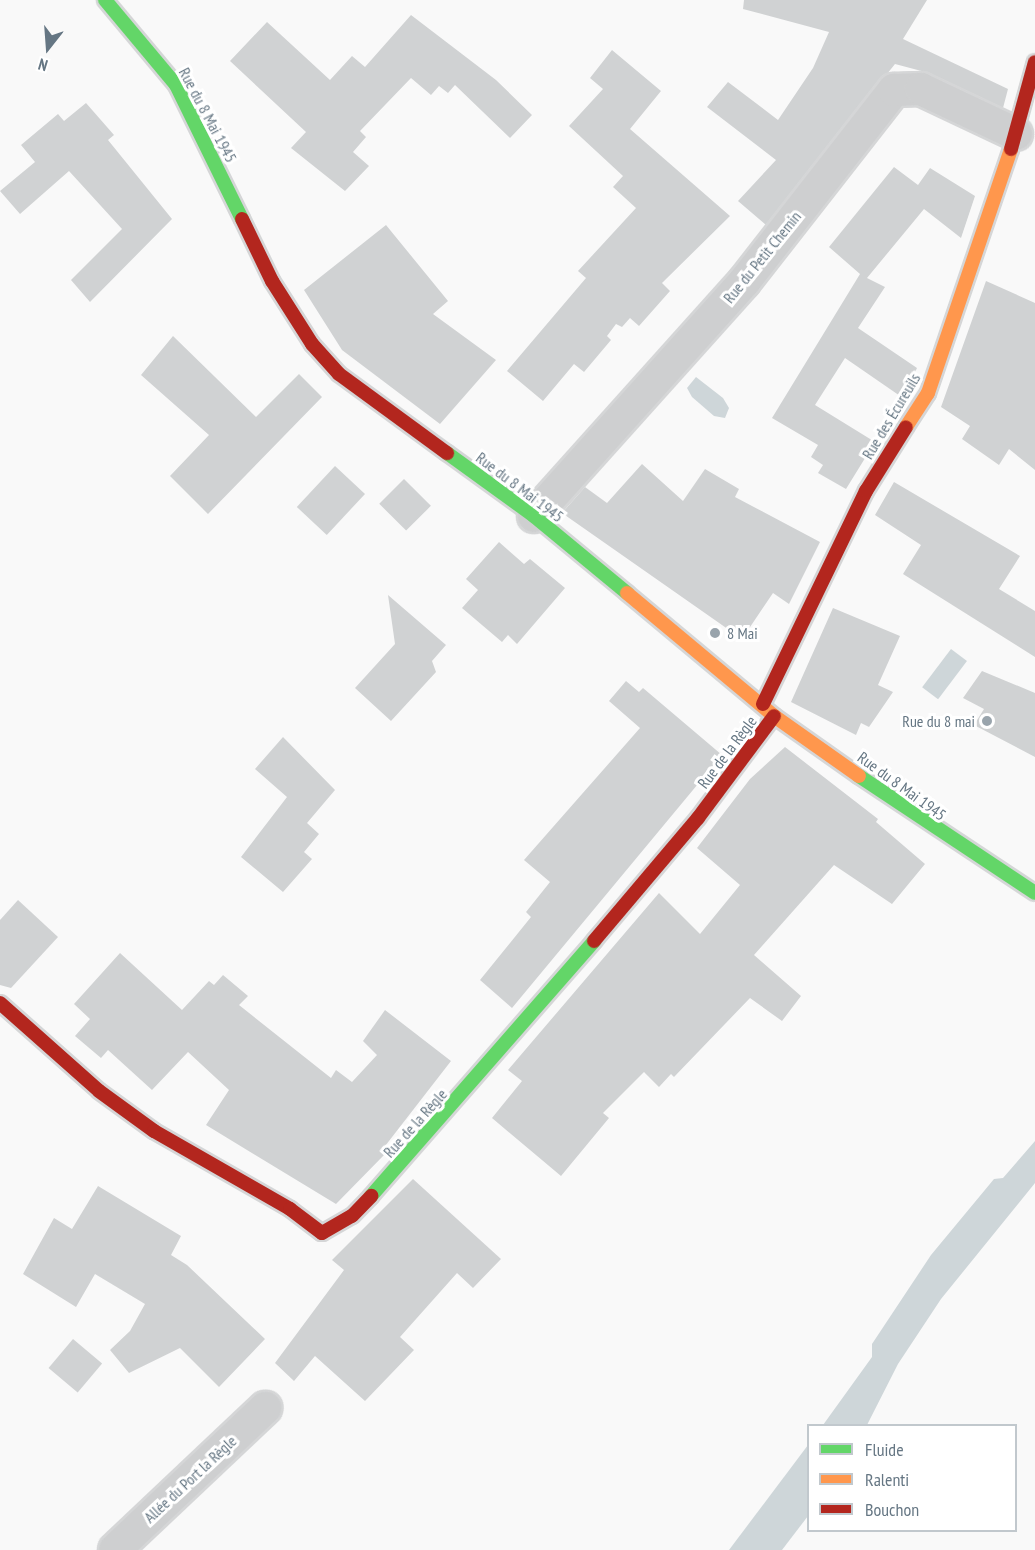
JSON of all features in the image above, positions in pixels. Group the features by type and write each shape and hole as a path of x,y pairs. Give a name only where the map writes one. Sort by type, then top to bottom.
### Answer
{"street":[{"name":"Rue du 8 Mai 1945","path":"105,0 176,85 272,281 312,344 339,374 374,402 534,516 763,704 774,716 938,833 1035,893"},
{"name":"Rue des Écureuils","path":"763,704 866,491 928,393 1016,134 1035,62"},
{"name":"Rue du Petit Chemin","path":"534,516 744,282 894,90 921,90 1016,134"},
{"name":"Rue de la Règle","path":"0,1003 99,1091 154,1131 290,1209 322,1233 352,1216 427,1137 698,818 774,716"},
{"name":"Allée du Port la Règle","path":"115,1550 265,1408"}],"shaded area":[{"path":"696,377 723,398 729,408 725,418 714,416 692,397 687,388"},
{"path":"951,649 967,661 938,699 922,687"},
{"path":"1035,1141 1035,1183 941,1299 898,1364 868,1424 824,1424 872,1357 872,1344 931,1255 994,1179 1003,1178"},
{"path":"807,1446 807,1517 782,1550 729,1550"}],"building":[{"path":"744,0 927,0 903,39 1008,89 1003,108 929,73 895,64 766,225 738,201 776,160 707,107 728,82 778,120 813,68 829,32 743,9"},
{"path":"411,15 496,80 532,115 510,138 455,85 448,93 439,86 431,95 411,78 360,131 366,137 353,152 369,166 345,191 291,148 306,132 230,61 267,22 330,80 352,56 365,67"},
{"path":"612,50 661,91 630,129 730,216 662,283 670,291 639,326 630,318 622,327 616,324 607,336 611,340 584,372 574,364 543,401 507,371 586,278 578,271 636,208 613,187 623,176 569,126 603,89 590,78"},
{"path":"86,103 114,135 108,140 172,219 90,302 71,280 122,229 69,171 20,214 0,191 35,162 21,145 58,114 64,121"},
{"path":"894,167 918,185 930,168 975,196 961,238 924,209 867,278 885,287 858,328 917,368 903,398 845,358 815,405 875,442 846,489 818,473 823,465 811,457 818,445 772,418 860,274 829,247"},
{"path":"386,225 448,301 433,314 496,360 440,424 342,350 304,290"},
{"path":"986,281 1035,303 1035,470 1009,449 999,465 962,439 970,426 941,407"},
{"path":"173,336 256,417 299,374 322,397 208,514 170,476 209,435 141,375"},
{"path":"642,464 683,501 705,469 739,489 735,497 820,542 789,604 773,593 742,639 562,513 585,487 607,503"},
{"path":"335,466 365,494 327,535 297,507"},
{"path":"404,479 431,506 406,531 379,504"},
{"path":"894,482 1020,556 999,589 1035,611 1035,657 903,574 921,545 875,515"},
{"path":"499,542 524,564 530,559 565,588 517,644 508,635 502,642 462,608 478,590 466,579"},
{"path":"388,595 446,645 432,661 436,672 391,721 355,688 395,644"},
{"path":"833,608 900,636 878,685 893,692 869,727 861,723 856,735 791,702"},
{"path":"982,671 1035,693 1035,757 974,725 984,709 963,698"},
{"path":"626,681 639,692 643,688 722,755 512,1008 480,980 531,917 526,912 550,882 524,860 640,728 609,701"},
{"path":"283,737 335,790 307,823 319,834 304,852 312,859 283,892 241,857 287,797 255,769"},
{"path":"785,747 878,819 876,822 925,864 892,904 834,865 754,955 801,996 782,1021 750,998 674,1077 671,1074 659,1087 644,1072 603,1113 609,1118 561,1176 492,1118 522,1081 508,1070 659,893 700,934 740,885 697,848 750,779"},
{"path":"18,900 58,937 11,988 0,985 0,920"},
{"path":"120,953 182,1010 209,981 214,985 223,975 248,996 239,1005 331,1078 336,1070 352,1082 377,1055 363,1041 385,1010 451,1061 382,1150 385,1154 336,1204 206,1125 229,1090 188,1052 152,1090 108,1050 101,1058 75,1036 90,1019 74,1004"},
{"path":"413,1179 501,1259 473,1288 457,1273 400,1337 414,1350 365,1401 315,1356 294,1381 275,1363 344,1270 332,1260"},
{"path":"98,1186 181,1236 171,1255 187,1265 265,1339 219,1387 180,1348 129,1373 110,1350 130,1331 145,1304 95,1274 76,1307 23,1274 54,1218 72,1229"},
{"path":"73,1339 102,1363 78,1393 49,1368"}],"traffic: fast":[{"path":"105,0 176,85 242,219"},
{"path":"447,453 534,516 627,593"},
{"path":"859,776 1035,893"},
{"path":"371,1196 594,941"}],"traffic: slow":[{"path":"906,427 928,393 1011,149"},
{"path":"627,593 774,716 859,776"}],"traffic: jam":[{"path":"1011,149 1035,62"},
{"path":"242,219 272,281 312,344 339,374 447,453"},
{"path":"763,704 866,491 906,427"},
{"path":"594,941 698,818 774,716"},
{"path":"0,1003 99,1091 154,1131 290,1209 322,1233 352,1216 371,1196"}],"place":[{"name":"8 Mai","path":"715,633"},
{"name":"Rue du 8 mai","path":"987,721"}]}
